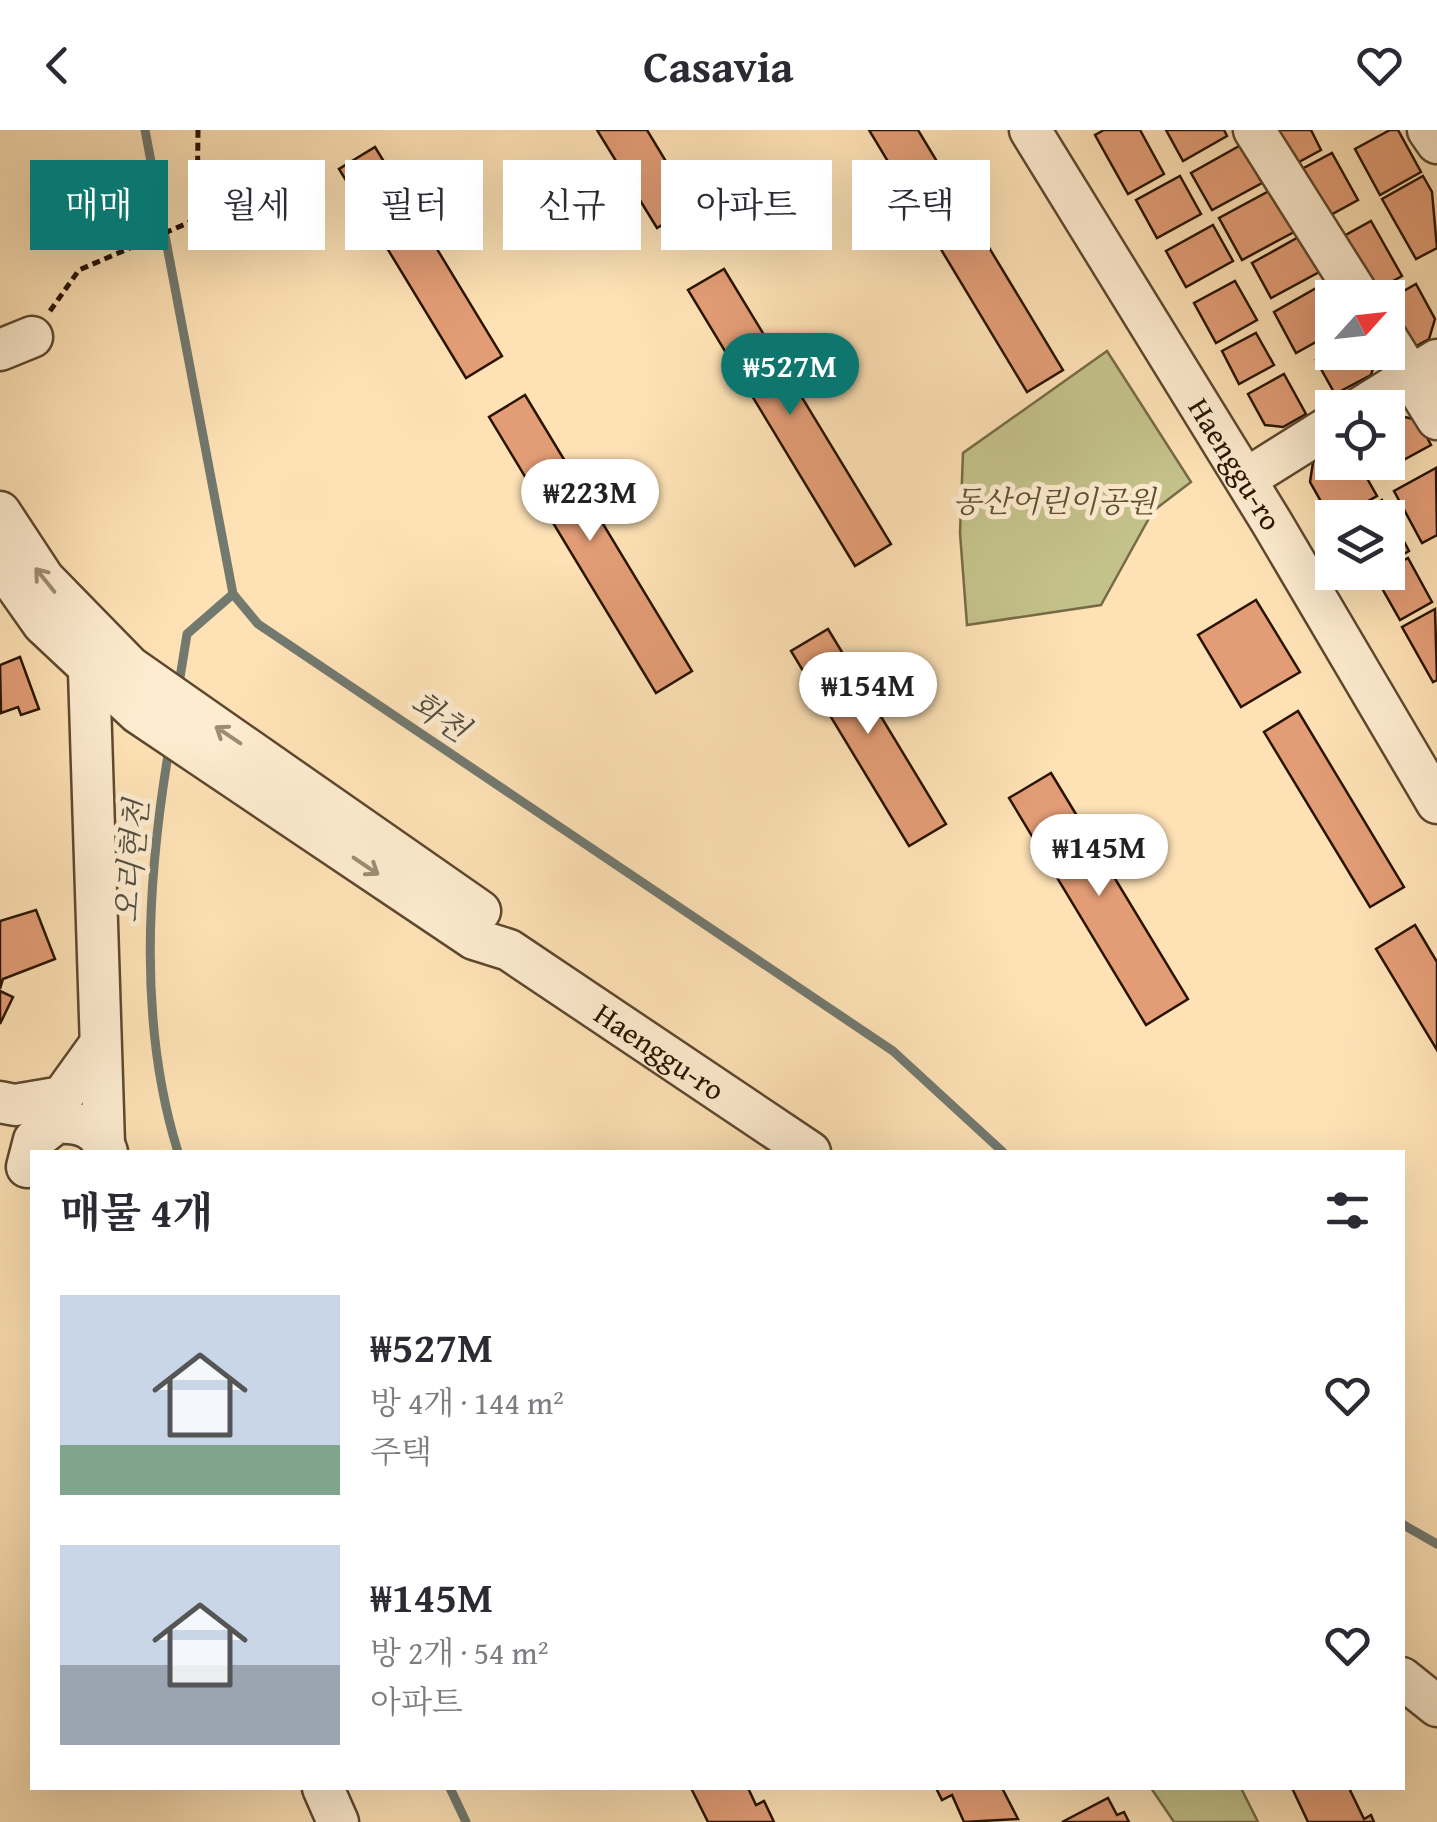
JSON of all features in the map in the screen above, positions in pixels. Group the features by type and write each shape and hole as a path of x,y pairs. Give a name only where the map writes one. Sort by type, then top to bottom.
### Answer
{"street":[{"name":"Haenggu-ro","path":"1030,130 1246,479 1437,802"},
{"path":"1254,130 1349,280"},
{"path":"1428,130 1437,143"},
{"path":"1389,390 1424,368 1437,419"},
{"path":"1246,479 1315,435"},
{"path":"0,512 99,666 98,1047 106,1148"},
{"path":"0,563 42,624 99,666"},
{"name":"Haenggu-ro","path":"99,666 154,684 297,801 482,912 509,950 807,1150"},
{"path":"33,1150 34,1140 59,1110 98,1047"},
{"path":"0,1102 59,1110 84,1125 106,1148"},
{"path":"0,1117 30,1175"},
{"path":"1405,1680 1437,1706"}],"path":[{"path":"16,344 79,270 197,219 198,130"}],"green space":[{"name":"동산어린이공원","path":"1107,351 1191,482 1153,511 1101,605 967,625 960,533 963,453"},
{"path":"1152,1790 1242,1790 1258,1822 1174,1822"}],"building":[{"path":"597,130 647,130 665,160 661,160 661,226 657,228 641,202 641,160 615,160"},
{"path":"869,130 918,130 936,160 887,160"},
{"path":"1104,130 1140,130 1164,174 1128,194 1095,135"},
{"path":"1166,130 1224,130 1227,136 1183,161"},
{"path":"1278,130 1311,130 1321,150 1297,163"},
{"path":"1390,130 1398,130 1421,172 1380,195 1355,149"},
{"path":"1241,145 1262,183 1212,210 1191,173"},
{"path":"375,147 383,160 354,160"},
{"path":"1332,153 1358,200 1325,218 1298,171"},
{"path":"1180,176 1201,214 1157,238 1136,200"},
{"path":"1423,176 1432,192 1437,248 1416,259 1382,199"},
{"path":"1271,190 1294,232 1242,260 1219,218"},
{"path":"1371,221 1402,276 1395,280 1366,280 1342,237"},
{"path":"1213,225 1233,261 1186,287 1166,251"},
{"path":"1304,234 1323,270 1271,298 1252,263"},
{"path":"990,249 1063,370 1027,392 941,250"},
{"path":"388,250 438,250 502,356 466,378"},
{"path":"724,269 891,544 855,566 688,290"},
{"path":"1235,281 1257,320 1216,343 1194,303"},
{"path":"1416,284 1435,319 1429,339 1411,349 1405,342 1405,290"},
{"path":"1315,289 1315,342 1296,353 1274,312"},
{"path":"1256,333 1274,365 1239,384 1222,351"},
{"path":"1322,370 1373,370 1371,375 1343,390 1333,390"},
{"path":"1284,374 1306,414 1283,427 1265,425 1248,394"},
{"path":"525,395 692,671 656,693 489,417"},
{"path":"1405,417 1418,420 1431,445 1405,459"},
{"path":"1313,462 1315,480 1368,480 1377,496 1370,500 1320,500 1310,482"},
{"path":"1436,468 1437,535 1422,543 1405,511 1405,500 1399,500 1394,491"},
{"path":"1408,558 1432,602 1400,620 1383,590 1405,590"},
{"path":"1256,600 1300,672 1241,707 1198,635"},
{"path":"1435,609 1437,680 1433,682 1402,627"},
{"path":"828,629 946,824 909,846 791,651"},
{"path":"20,657 39,709 21,715 18,707 1,713 0,665"},
{"path":"1298,711 1404,887 1370,907 1264,732"},
{"path":"1051,773 1188,999 1146,1025 1009,798"},
{"path":"36,910 55,959 3,979 0,989 0,921"},
{"path":"1415,925 1437,962 1437,1050 1376,949"},
{"path":"0,991 13,997 0,1024"},
{"path":"692,1790 749,1790 756,1805 764,1801 774,1822 708,1822"},
{"path":"937,1790 1003,1790 1018,1819 964,1822 952,1795 942,1800"},
{"path":"1293,1790 1350,1790 1364,1819 1371,1815 1374,1822 1308,1822"},
{"path":"1108,1798 1117,1815 1124,1812 1129,1822 1062,1822"}],"waterway":[{"name":"화천","path":"145,130 233,594 258,624 893,1051 1001,1150"},
{"name":"오리현천","path":"178,690 187,634 233,594"},
{"name":"오리현천","path":"169,749 156,849 150,952 157,1053 177,1150"},
{"name":"화천","path":"1405,1526 1437,1544"},
{"name":"오리현천","path":"451,1790 466,1822"}]}
